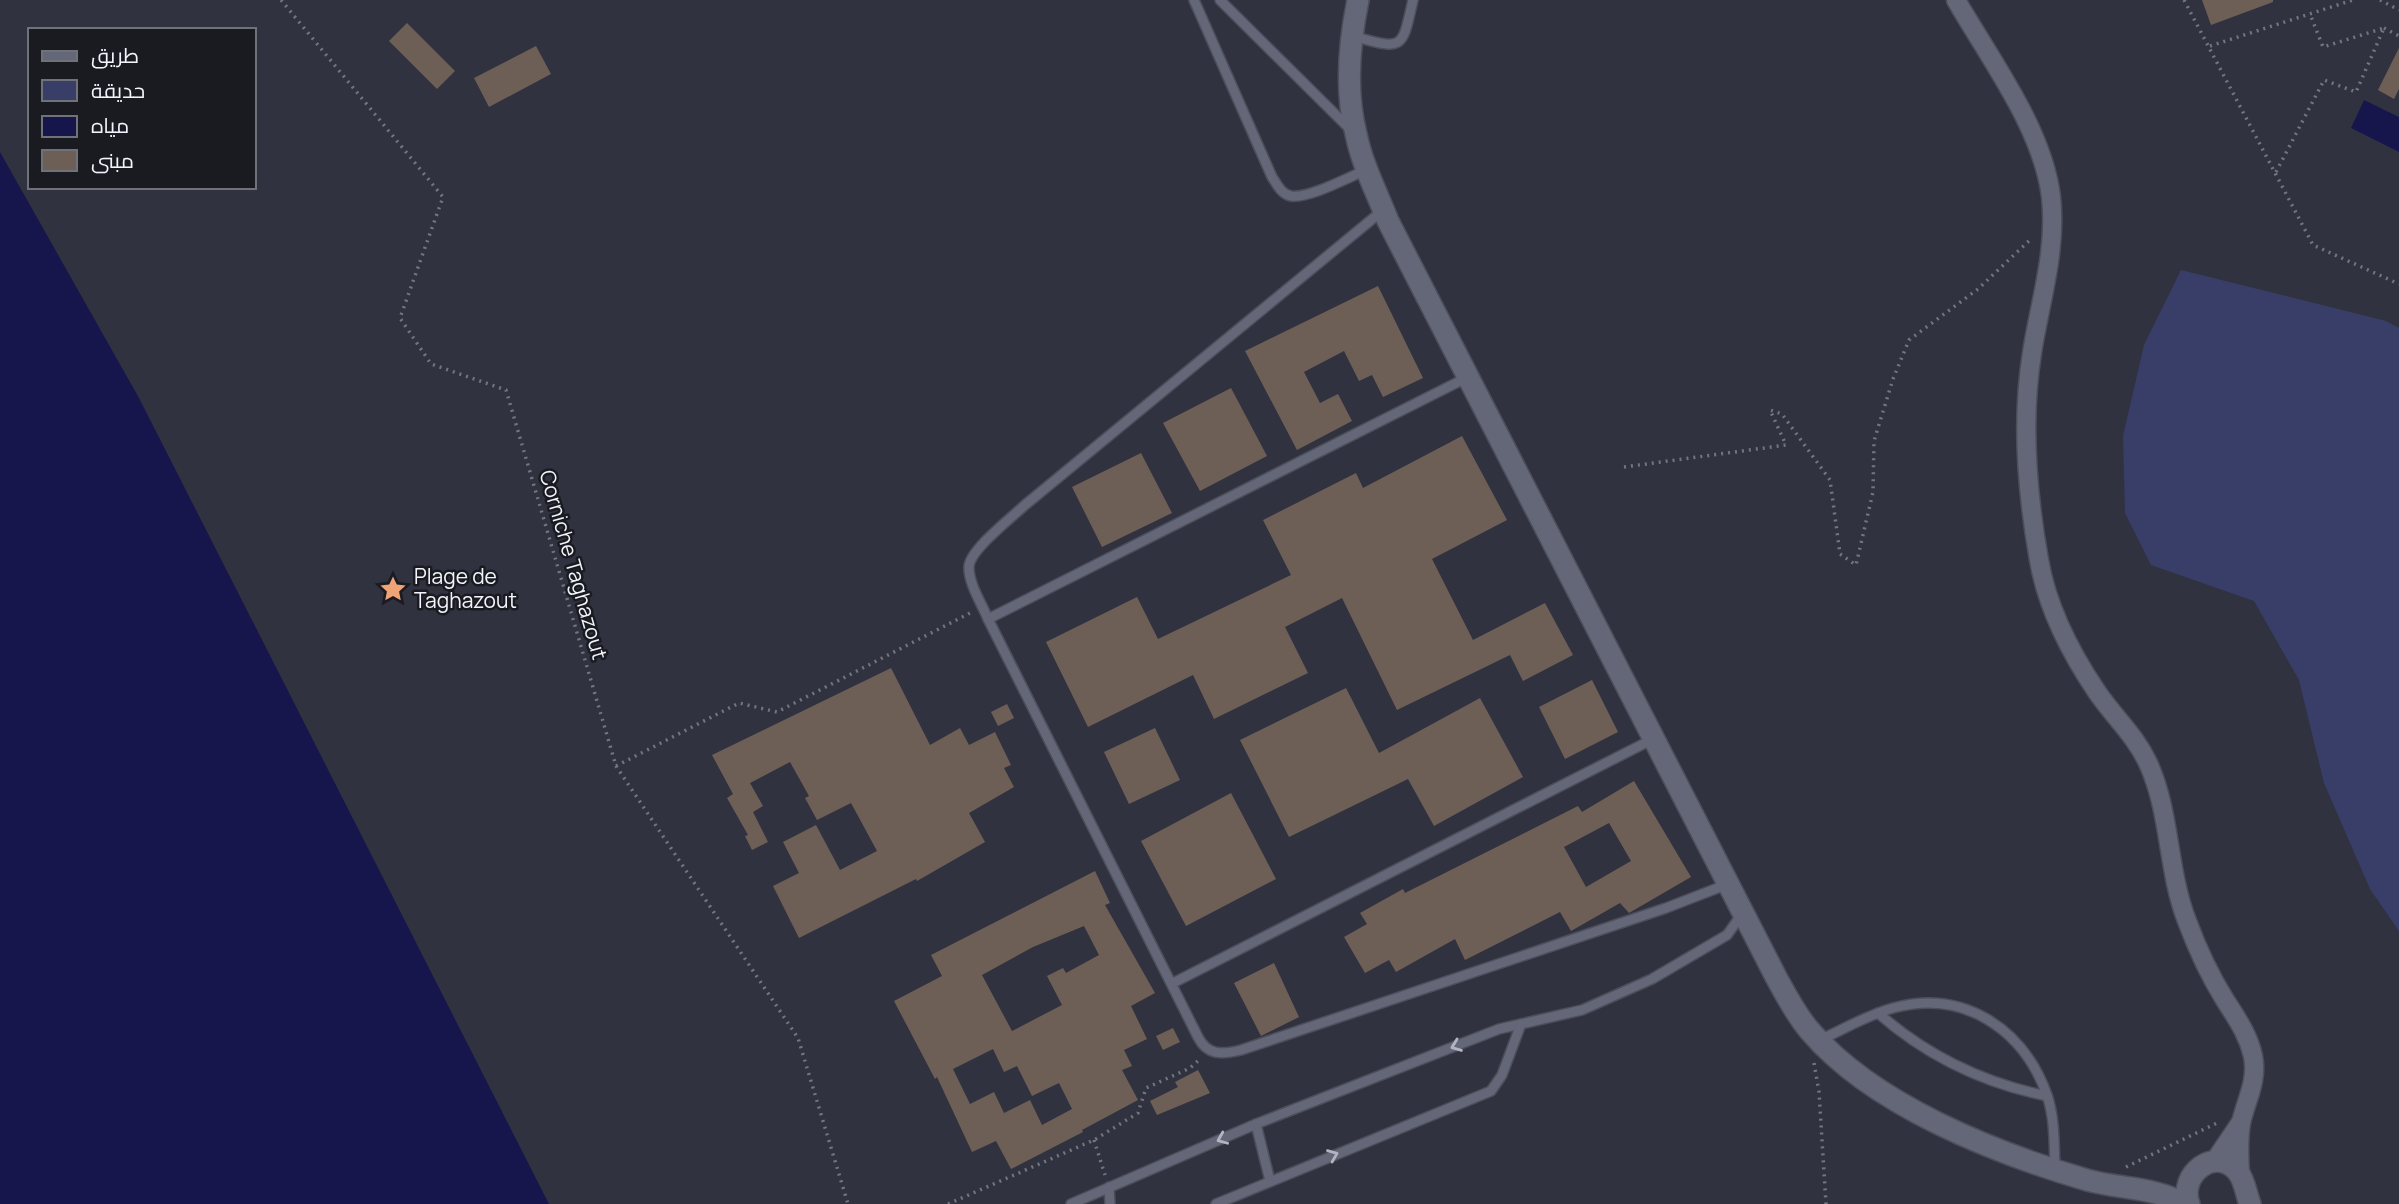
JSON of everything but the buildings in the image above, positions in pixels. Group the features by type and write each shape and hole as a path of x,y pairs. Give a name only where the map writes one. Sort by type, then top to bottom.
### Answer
{"street":[{"path":"1358,0 1351,36 1351,93 1356,134 1367,170 1384,210 1776,977 1814,1035 1854,1074 1896,1102 1962,1134 2055,1169 2088,1180 2164,1194 2186,1204 2189,1177 2200,1166 2214,1162 2232,1167 2245,1193"},
{"path":"1956,0 2031,130 2051,197 2052,247 2032,354 2026,427 2029,489 2039,563 2059,628 2097,693 2136,738 2162,800 2174,882 2186,920 2214,979 2245,1031 2253,1058 2254,1083 2233,1118 2214,1162"},
{"path":"2233,1118 2245,1193"},
{"path":"2088,1180 2164,1182 2189,1177"}],"lane":[{"path":"1194,0 1272,177 1283,193 1292,196 1304,195 1367,170"},
{"path":"1220,0 1356,134"},
{"path":"1351,36 1384,45 1398,43 1407,32 1413,0"},
{"path":"1384,210 1025,505 975,552 970,563 970,577 988,619 1207,1050 1219,1054 1241,1050 1666,908 1728,884"},
{"path":"988,619 1468,377"},
{"path":"1173,982 1655,738"},
{"path":"1071,1204 1256,1124 1499,1029 1582,1010 1652,979 1727,935 1743,913"},
{"path":"1814,1035 1878,1013 1927,1003 1946,1003 1975,1011 2000,1026 2023,1049 2047,1096 2054,1131 2055,1169"},
{"path":"1878,1013 1921,1047 1956,1067 1994,1083 2047,1096"},
{"path":"1216,1204 1491,1091 1506,1065 1521,1024"},
{"path":"1256,1124 1270,1181"},
{"path":"1109,1187 1110,1204"}],"path":[{"name":"Corniche Taghazout","path":"281,0 443,197 400,318 431,365 506,390 616,766 798,1038 848,1204"},
{"path":"2184,0 2313,244 2399,284"},
{"path":"2210,46 2353,0"},
{"path":"2379,0 2399,10"},
{"path":"2310,14 2323,47 2384,28 2399,36"},
{"path":"2276,172 2324,80 2356,92 2384,28"},
{"path":"1624,467 1786,445 1770,410 1782,414 1830,481 1840,554 1856,565 1873,492 1874,441 1893,379 1909,340 1978,289 2020,247 2051,225"},
{"path":"616,766 738,703 777,712 983,607"},
{"path":"1814,1035 1826,1204"},
{"path":"948,1204 1094,1140 1138,1113 1146,1088 1190,1068 1207,1050"},
{"path":"2116,1181 2121,1170 2233,1118"},
{"path":"1094,1140 1109,1187"}],"green space":[{"path":"2181,270 2386,321 2399,328 2399,931 2370,889 2324,783 2299,680 2254,601 2151,565 2125,513 2123,436 2144,345"}],"water":[{"path":"2364,100 2399,117 2399,152 2351,128"},
{"path":"0,152 139,398 549,1204 0,1204"}],"place":[{"name":"Plage de Taghazout","path":"393,589"}]}
